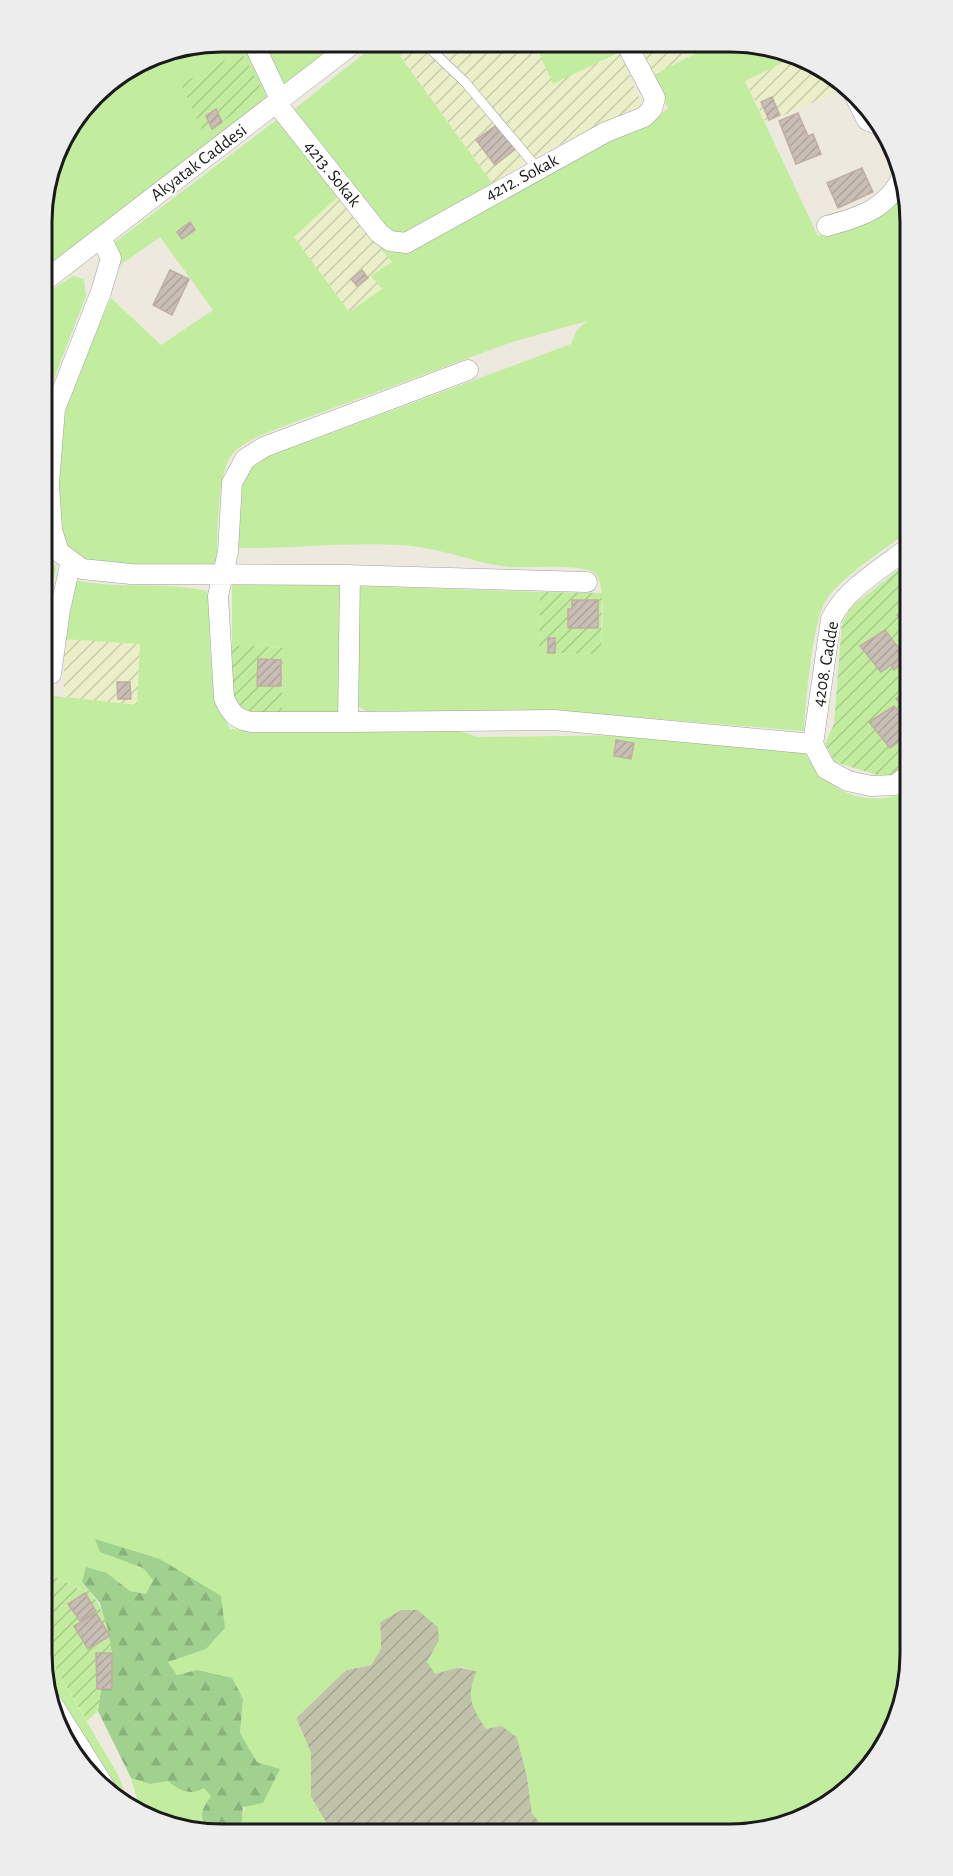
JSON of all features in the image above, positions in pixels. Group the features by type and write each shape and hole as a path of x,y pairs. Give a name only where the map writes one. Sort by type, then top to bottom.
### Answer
{"street":[{"name":"4212. Sokak","path":"390,241 406,243 606,132 644,117 652,109 655,98 631,52"},
{"name":"4213. Sokak","path":"258,53 279,103 379,233 390,241"},
{"name":"Akyatak Caddesi","path":"53,274 342,53"},
{"path":"827,226 866,215 884,203 896,186"},
{"path":"53,437 55,410 101,292 111,258 101,238"},
{"path":"468,370 264,447 245,459 232,483 228,552 218,596 224,698 231,714 240,720 250,722 554,720 813,744 826,769 848,781 871,786 895,785 900,781"},
{"path":"53,532 59,552 82,569 131,574 350,575 586,582"},
{"name":"4208. Cadde","path":"813,744 831,619 836,608 846,597 900,555"},
{"path":"53,662 60,610 71,561"},
{"path":"348,722 350,575"}],"lane":[{"path":"434,53 465,82 538,169"}],"shaded area":[{"path":"539,52 553,83 620,52 643,108 539,154 492,183 400,55 403,53"},
{"path":"637,52 698,52 650,77"},
{"path":"784,62 806,70 838,91 766,123 745,81"},
{"path":"341,194 392,262 382,289 349,312 294,237"},
{"path":"64,639 140,644 137,706 64,697"},
{"path":"401,1610 418,1610 438,1627 440,1640 427,1662 477,1671 502,1726 517,1737 527,1776 532,1813 541,1824 328,1824 325,1821 311,1797 311,1753 296,1718 346,1670 371,1665 381,1648 380,1622"}],"green space":[{"path":"539,52 620,52 553,84"},
{"path":"698,52 742,53 784,62 745,81 818,236 878,215 898,193 900,211 900,537 854,571 826,600 813,644 804,731 622,716 367,712 358,706 355,687 358,586 540,592 539,653 600,654 602,600 596,574 580,568 568,567 510,567 411,546 368,544 238,548 240,488 244,473 267,457 571,344 577,330 587,321 512,342 279,428 247,442 231,456 226,465 220,492 217,564 117,567 90,563 71,553 60,536 55,498 68,392 111,298 161,345 213,310 160,237 119,266 120,254 114,243 279,118 341,194 294,237 349,312 382,289 371,276 392,262 381,249 408,248 593,145 651,120 668,109 658,82 650,77"},
{"path":"211,53 250,53 270,95 268,105 53,270 54,200 65,157 75,137 95,110 119,88 137,75 157,65 189,56"},
{"path":"242,53 264,93 204,134 181,84"},
{"path":"265,53 330,53 281,92"},
{"path":"365,53 404,53 400,56 492,183 435,224 406,237 382,230 292,111"},
{"path":"73,276 84,279 86,296 53,381 53,289"},
{"path":"53,562 56,568 53,584"},
{"path":"900,569 900,768 887,778 835,762 825,744 834,724 842,623 851,607"},
{"path":"75,580 108,585 191,588 207,591 213,677 217,696 230,729 281,731 452,729 478,737 639,735 805,753 825,779 850,794 864,798 900,794 900,1665 895,1698 888,1719 878,1739 851,1774 816,1801 796,1811 764,1820 731,1824 541,1824 532,1813 527,1776 517,1737 502,1726 486,1729 474,1708 471,1688 477,1671 460,1667 435,1674 427,1662 439,1640 438,1627 418,1610 401,1610 380,1622 381,1648 371,1665 346,1670 296,1718 311,1753 311,1797 328,1824 239,1824 257,1762 240,1733 243,1699 197,1670 177,1675 168,1662 206,1649 221,1596 100,1552 143,1568 153,1579 147,1594 130,1591 107,1573 82,1582 87,1588 82,1590 53,1576 53,696 137,705 140,644 64,639"},
{"path":"232,582 340,586 339,716 282,714 283,648 232,645"},
{"path":"540,592 602,593 601,654 539,653"},
{"path":"232,645 283,648 282,714 240,710 230,703"},
{"path":"95,1539 160,1559 221,1596 225,1628 206,1649 168,1662 177,1675 197,1670 232,1678 243,1699 240,1733 257,1762 280,1769 263,1803 243,1807 240,1824 203,1822 202,1813 211,1796 204,1788 190,1792 181,1790 168,1781 150,1784 131,1778 98,1711 101,1689 112,1689 112,1653 100,1603 82,1582 86,1567 107,1573 130,1591 146,1594 153,1580 143,1568 100,1552"},
{"path":"52,1575 81,1590 87,1588 102,1611 106,1623 111,1648 112,1689 101,1689 98,1711 87,1721 53,1664"},
{"path":"53,1665 117,1773 125,1792 103,1775 66,1719 56,1687"},
{"path":"131,1778 150,1784 168,1781 204,1787 211,1796 202,1822 178,1818 138,1801"}],"building":[{"path":"772,97 780,115 769,120 761,102"},
{"path":"216,109 222,122 212,129 206,116"},
{"path":"798,113 808,136 813,134 821,154 796,164 779,121"},
{"path":"495,126 499,131 501,129 517,148 495,165 476,140"},
{"path":"862,168 873,192 838,208 827,183"},
{"path":"190,222 195,230 182,239 177,232"},
{"path":"170,270 189,279 172,315 153,305"},
{"path":"362,270 368,278 357,286 351,279"},
{"path":"572,600 598,600 598,628 568,628 568,609 572,609"},
{"path":"885,630 900,650 898,652 900,665 894,670 891,665 881,672 860,646"},
{"path":"548,638 555,638 555,653 548,653"},
{"path":"258,659 281,660 281,686 257,686"},
{"path":"117,682 130,682 131,699 118,699"},
{"path":"894,706 900,714 900,741 890,748 869,722"},
{"path":"616,740 634,743 631,759 614,756"},
{"path":"85,1593 96,1611 80,1621 68,1604"},
{"path":"96,1613 110,1636 88,1649 74,1626"},
{"path":"96,1653 112,1653 112,1689 97,1689"}]}
